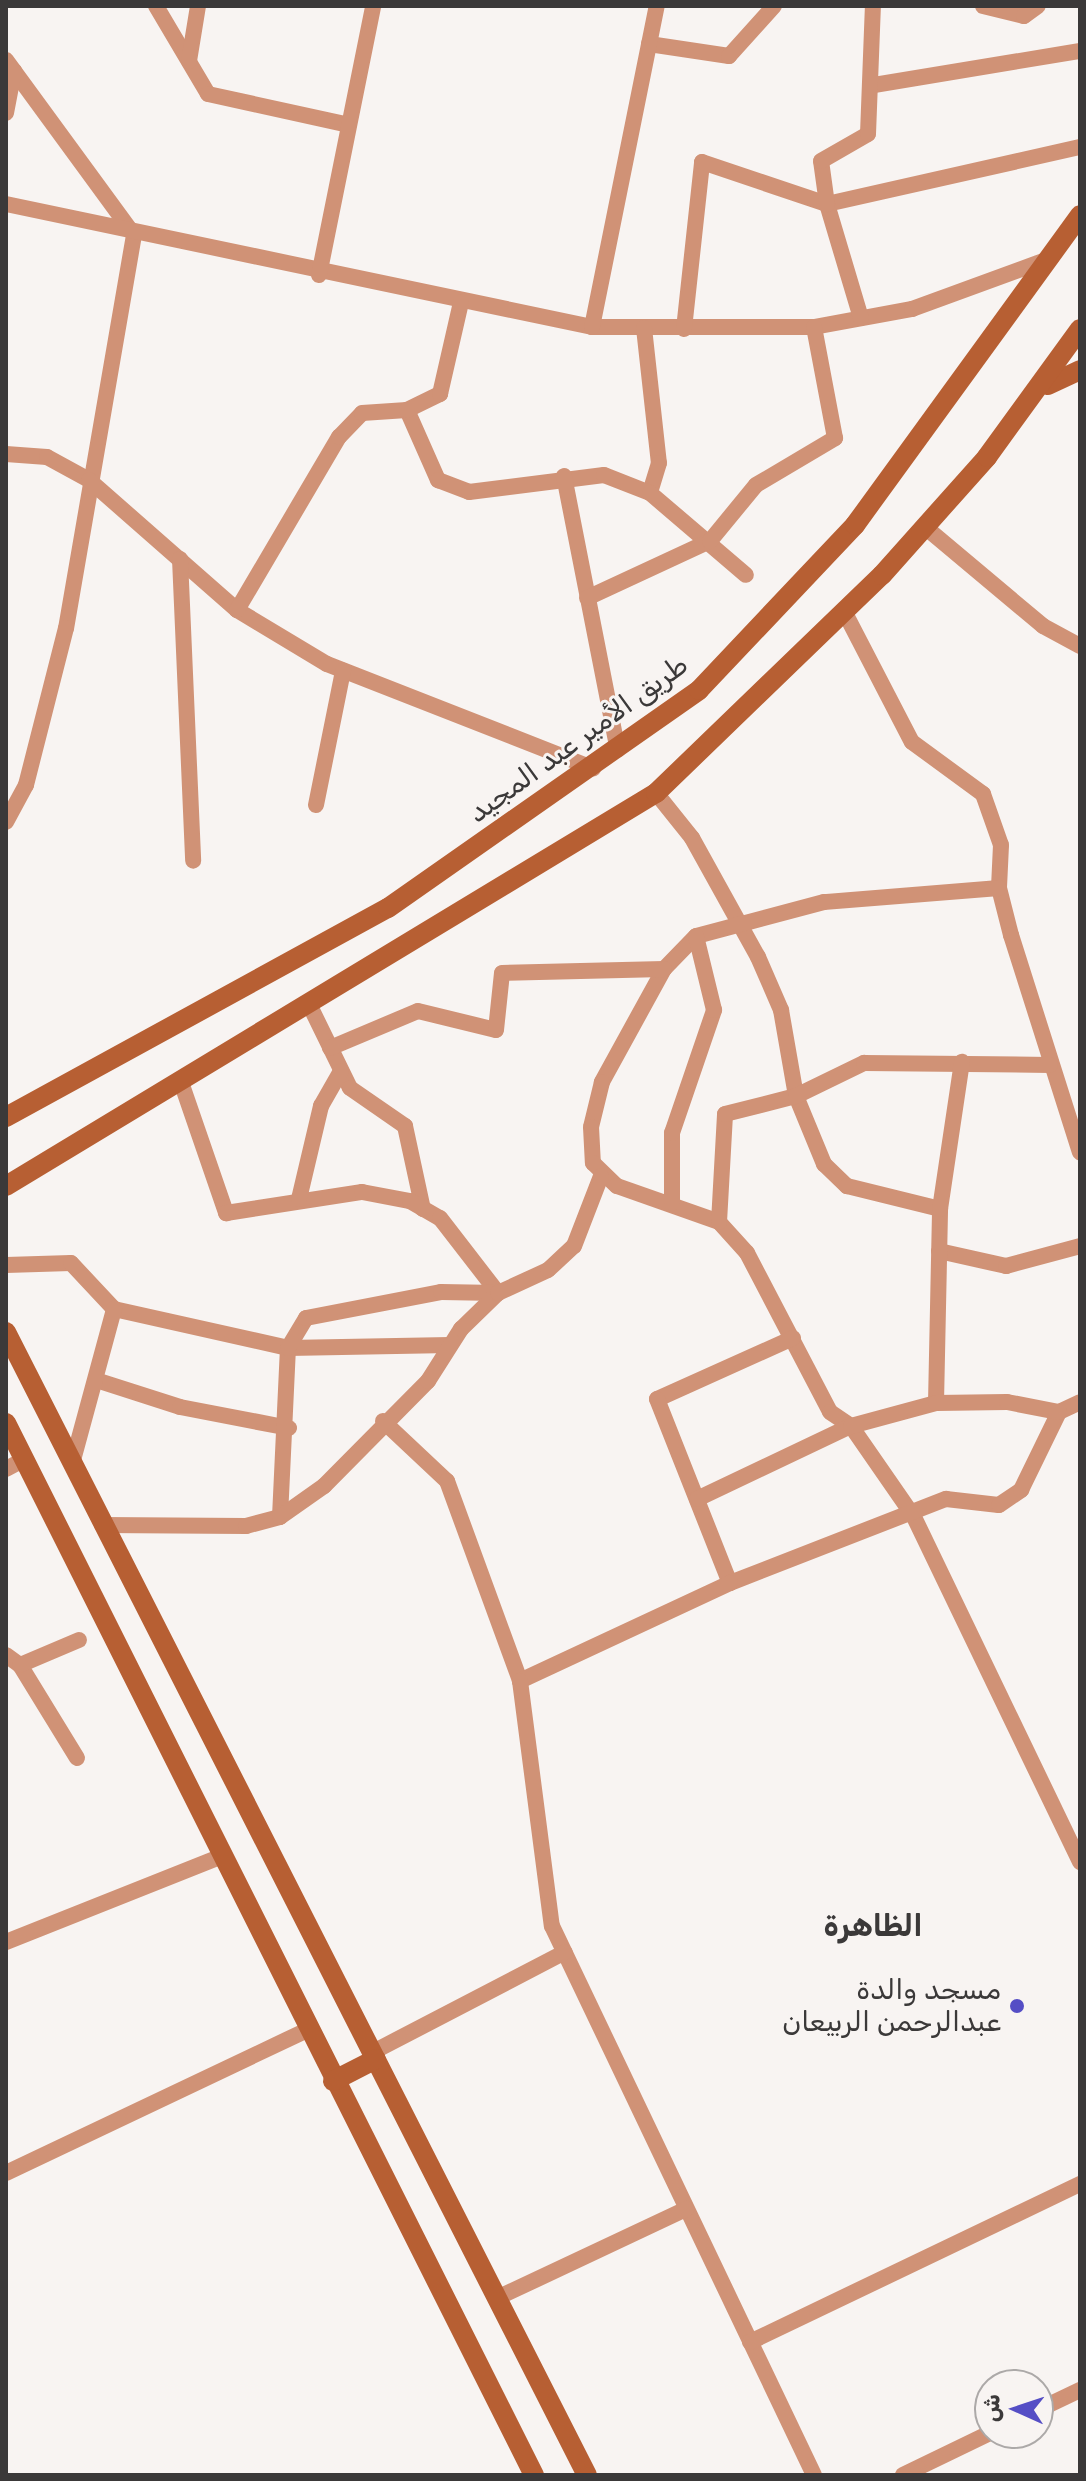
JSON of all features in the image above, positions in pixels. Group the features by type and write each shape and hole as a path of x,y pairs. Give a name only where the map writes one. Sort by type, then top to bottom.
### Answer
{"main road":[{"name":"طريق الأمير عبد المجيد","path":"6,1117 388,908 593,768 699,690 855,525 1080,215"},
{"path":"6,1186 310,1006 656,793 845,613 925,527 1039,393 1080,329"},
{"path":"1039,393 1061,374 1080,370"},
{"path":"6,1332 587,2475"},
{"path":"6,1423 307,2030 534,2475"},
{"path":"333,2081 374,2055"}],"street":[{"path":"156,6 208,94 349,125"},
{"path":"189,61 198,6"},
{"path":"319,275 373,6"},
{"path":"649,44 729,56 774,6"},
{"path":"861,318 827,204 821,161 868,134 874,85 873,6"},
{"path":"983,6 1024,16 1038,6"},
{"path":"592,327 649,44 653,7"},
{"path":"874,85 1080,51"},
{"path":"6,113 10,66"},
{"path":"6,822 26,785 66,628 89,480 134,235 10,66"},
{"path":"684,329 702,162 827,204 1080,147"},
{"path":"6,204 319,275 592,327 814,327 912,309 1052,257"},
{"path":"237,610 339,437 362,413 407,410 440,394 461,302"},
{"path":"587,598 710,541 756,485 835,438 814,327"},
{"path":"644,328 659,463 650,493"},
{"path":"407,410 438,480 469,492 564,476 604,475 650,493 710,541 746,575"},
{"path":"6,454 47,457 89,480 237,610 343,671 593,768"},
{"path":"564,476 618,750"},
{"path":"925,527 1043,626 1080,646"},
{"path":"180,559 193,861"},
{"path":"845,613 912,742 983,794 1001,845 999,888 1050,1065 1080,1152"},
{"path":"316,805 343,671"},
{"path":"656,793 692,838 743,926 781,1010 796,1096 824,1164 847,1186 940,1209"},
{"path":"102,1525 246,1526 280,1517 324,1486 383,1421 428,1381 450,1345 498,1293 548,1270 574,1246 601,1176 591,1127 602,1082 664,969 696,936 743,926 824,902 999,888"},
{"path":"672,1203 672,1133 714,1010 696,936"},
{"path":"330,1048 418,1011 496,1030 502,973 664,969"},
{"path":"310,1006 350,1088 405,1126 423,1209"},
{"path":"936,1403 940,1209 962,1062"},
{"path":"719,1222 725,1114 796,1096 864,1063 1050,1065"},
{"path":"299,1199 321,1106 341,1071"},
{"path":"181,1082 226,1213 299,1199 362,1192 423,1209 440,1218 498,1293"},
{"path":"601,1176 719,1222 747,1253 830,1412 851,1426 914,1517 1080,1862"},
{"path":"939,1251 1006,1266 1080,1246"},
{"path":"6,1265 71,1263 114,1309 288,1348 450,1345"},
{"path":"280,1517 289,1428 288,1348 306,1318 348,1305 441,1292 498,1293"},
{"path":"72,1464 114,1309"},
{"path":"730,1583 657,1399 793,1338"},
{"path":"96,1380 194,1411 289,1428"},
{"path":"697,1499 851,1426 936,1403 1007,1402 1059,1412 1080,1402"},
{"path":"520,1681 730,1583 914,1517 946,1499 999,1505 1021,1490 1059,1412"},
{"path":"383,1421 447,1481 520,1681 552,1926 814,2475"},
{"path":"6,1469 25,1459"},
{"path":"20,1665 79,1640"},
{"path":"6,1655 20,1665 77,1758"},
{"path":"6,1942 222,1856"},
{"path":"374,2055 565,1952"},
{"path":"6,2173 307,2030"},
{"path":"750,2342 1080,2184"},
{"path":"499,2297 686,2209"},
{"path":"1054,2402 1080,2390"},
{"path":"903,2475 974,2441"}],"place":[{"name":"مسجد والدة عبدالرحمن الربيعان","path":"1017,2006"}],"district":[{"name":"الظاهرة","path":"873,1926"}]}
